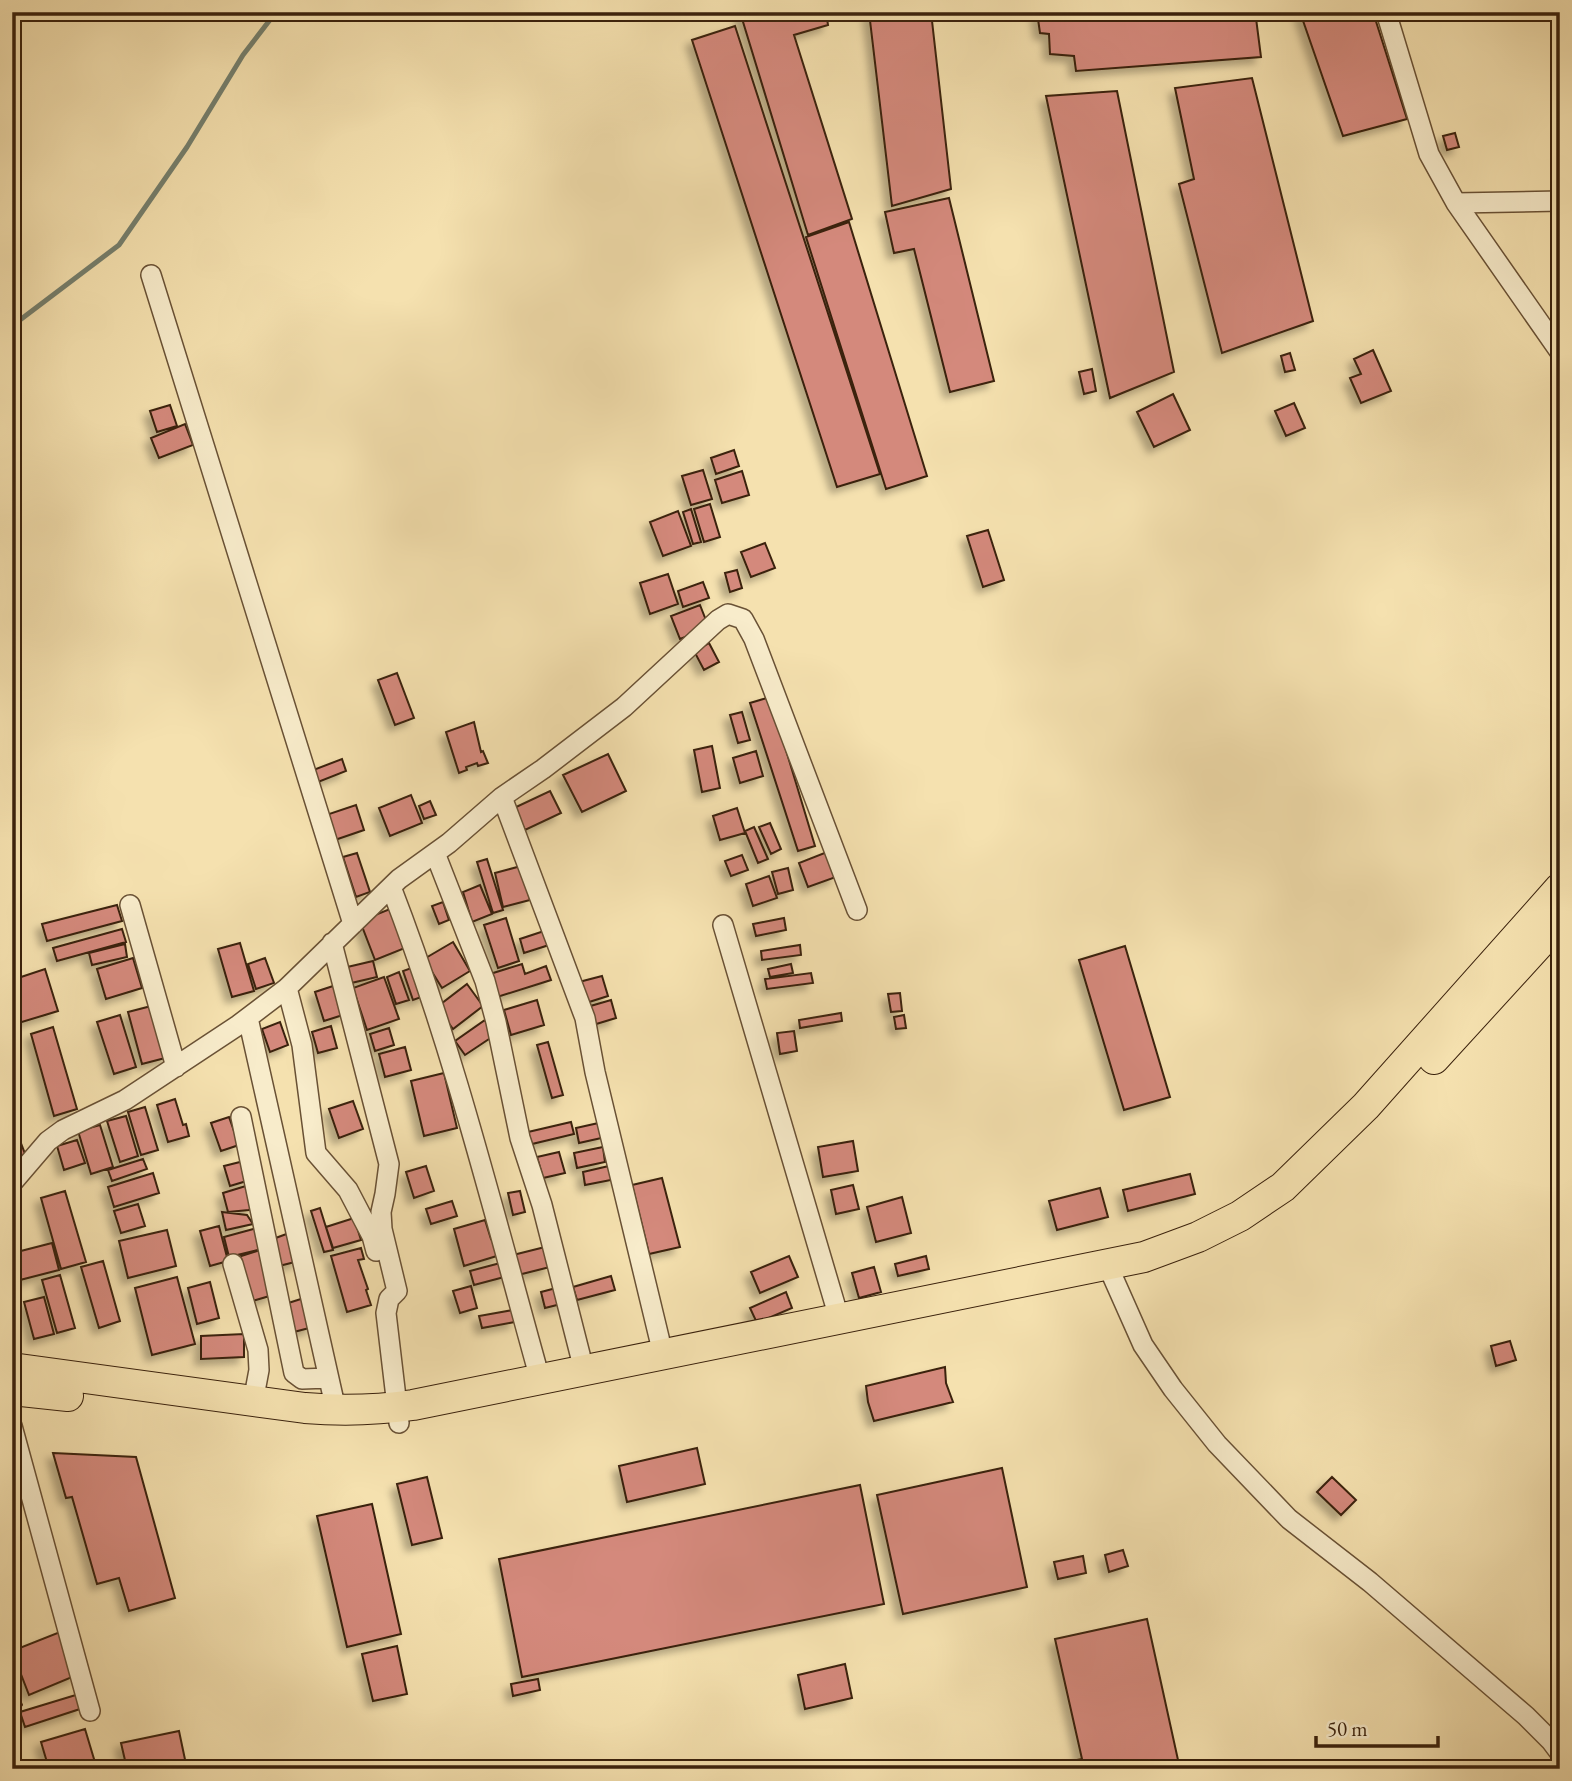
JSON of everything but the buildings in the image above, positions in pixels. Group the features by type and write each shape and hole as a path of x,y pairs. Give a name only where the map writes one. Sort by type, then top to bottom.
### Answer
{"highway":[{"path":"1373,1112 1560,888"},
{"path":"12,1390 181,1401 253,1402 399,1415 545,1396 1110,1273 1240,1216 1283,1187 1373,1112 1560,921"},
{"path":"12,1368 291,1421 356,1426 540,1379 839,1318 1110,1273"}],"street":[{"path":"1386,12 1429,154 1455,203 1560,352"},
{"path":"1455,203 1560,201"},
{"path":"151,275 353,924"},
{"path":"12,1182 48,1141 62,1130 125,1100 176,1068 287,988 391,887 502,796 543,769 624,707 718,620 728,614 743,618 754,639 857,910"},
{"path":"502,796 588,1027 595,1072 663,1354"},
{"path":"435,853 485,981 520,1138 542,1205 584,1370"},
{"path":"391,887 416,951 449,1052 540,1379"},
{"path":"130,905 176,1068"},
{"path":"723,925 839,1318"},
{"path":"332,943 388,1164 385,1195 380,1212 397,1291 389,1299"},
{"path":"287,988 302,1045 316,1153 348,1190 382,1262 389,1299 386,1313 387,1333 399,1415"},
{"path":"248,1018 336,1410"},
{"path":"241,1117 294,1373 302,1379 328,1378"},
{"path":"233,1264 258,1350 259,1370 253,1402"},
{"path":"1110,1273 1143,1345 1173,1389 1217,1444 1289,1519 1370,1582 1526,1716 1560,1753"},
{"path":"12,1426 90,1711"}],"waterway":[{"path":"12,326 119,245 187,147 243,55 276,12"}]}
